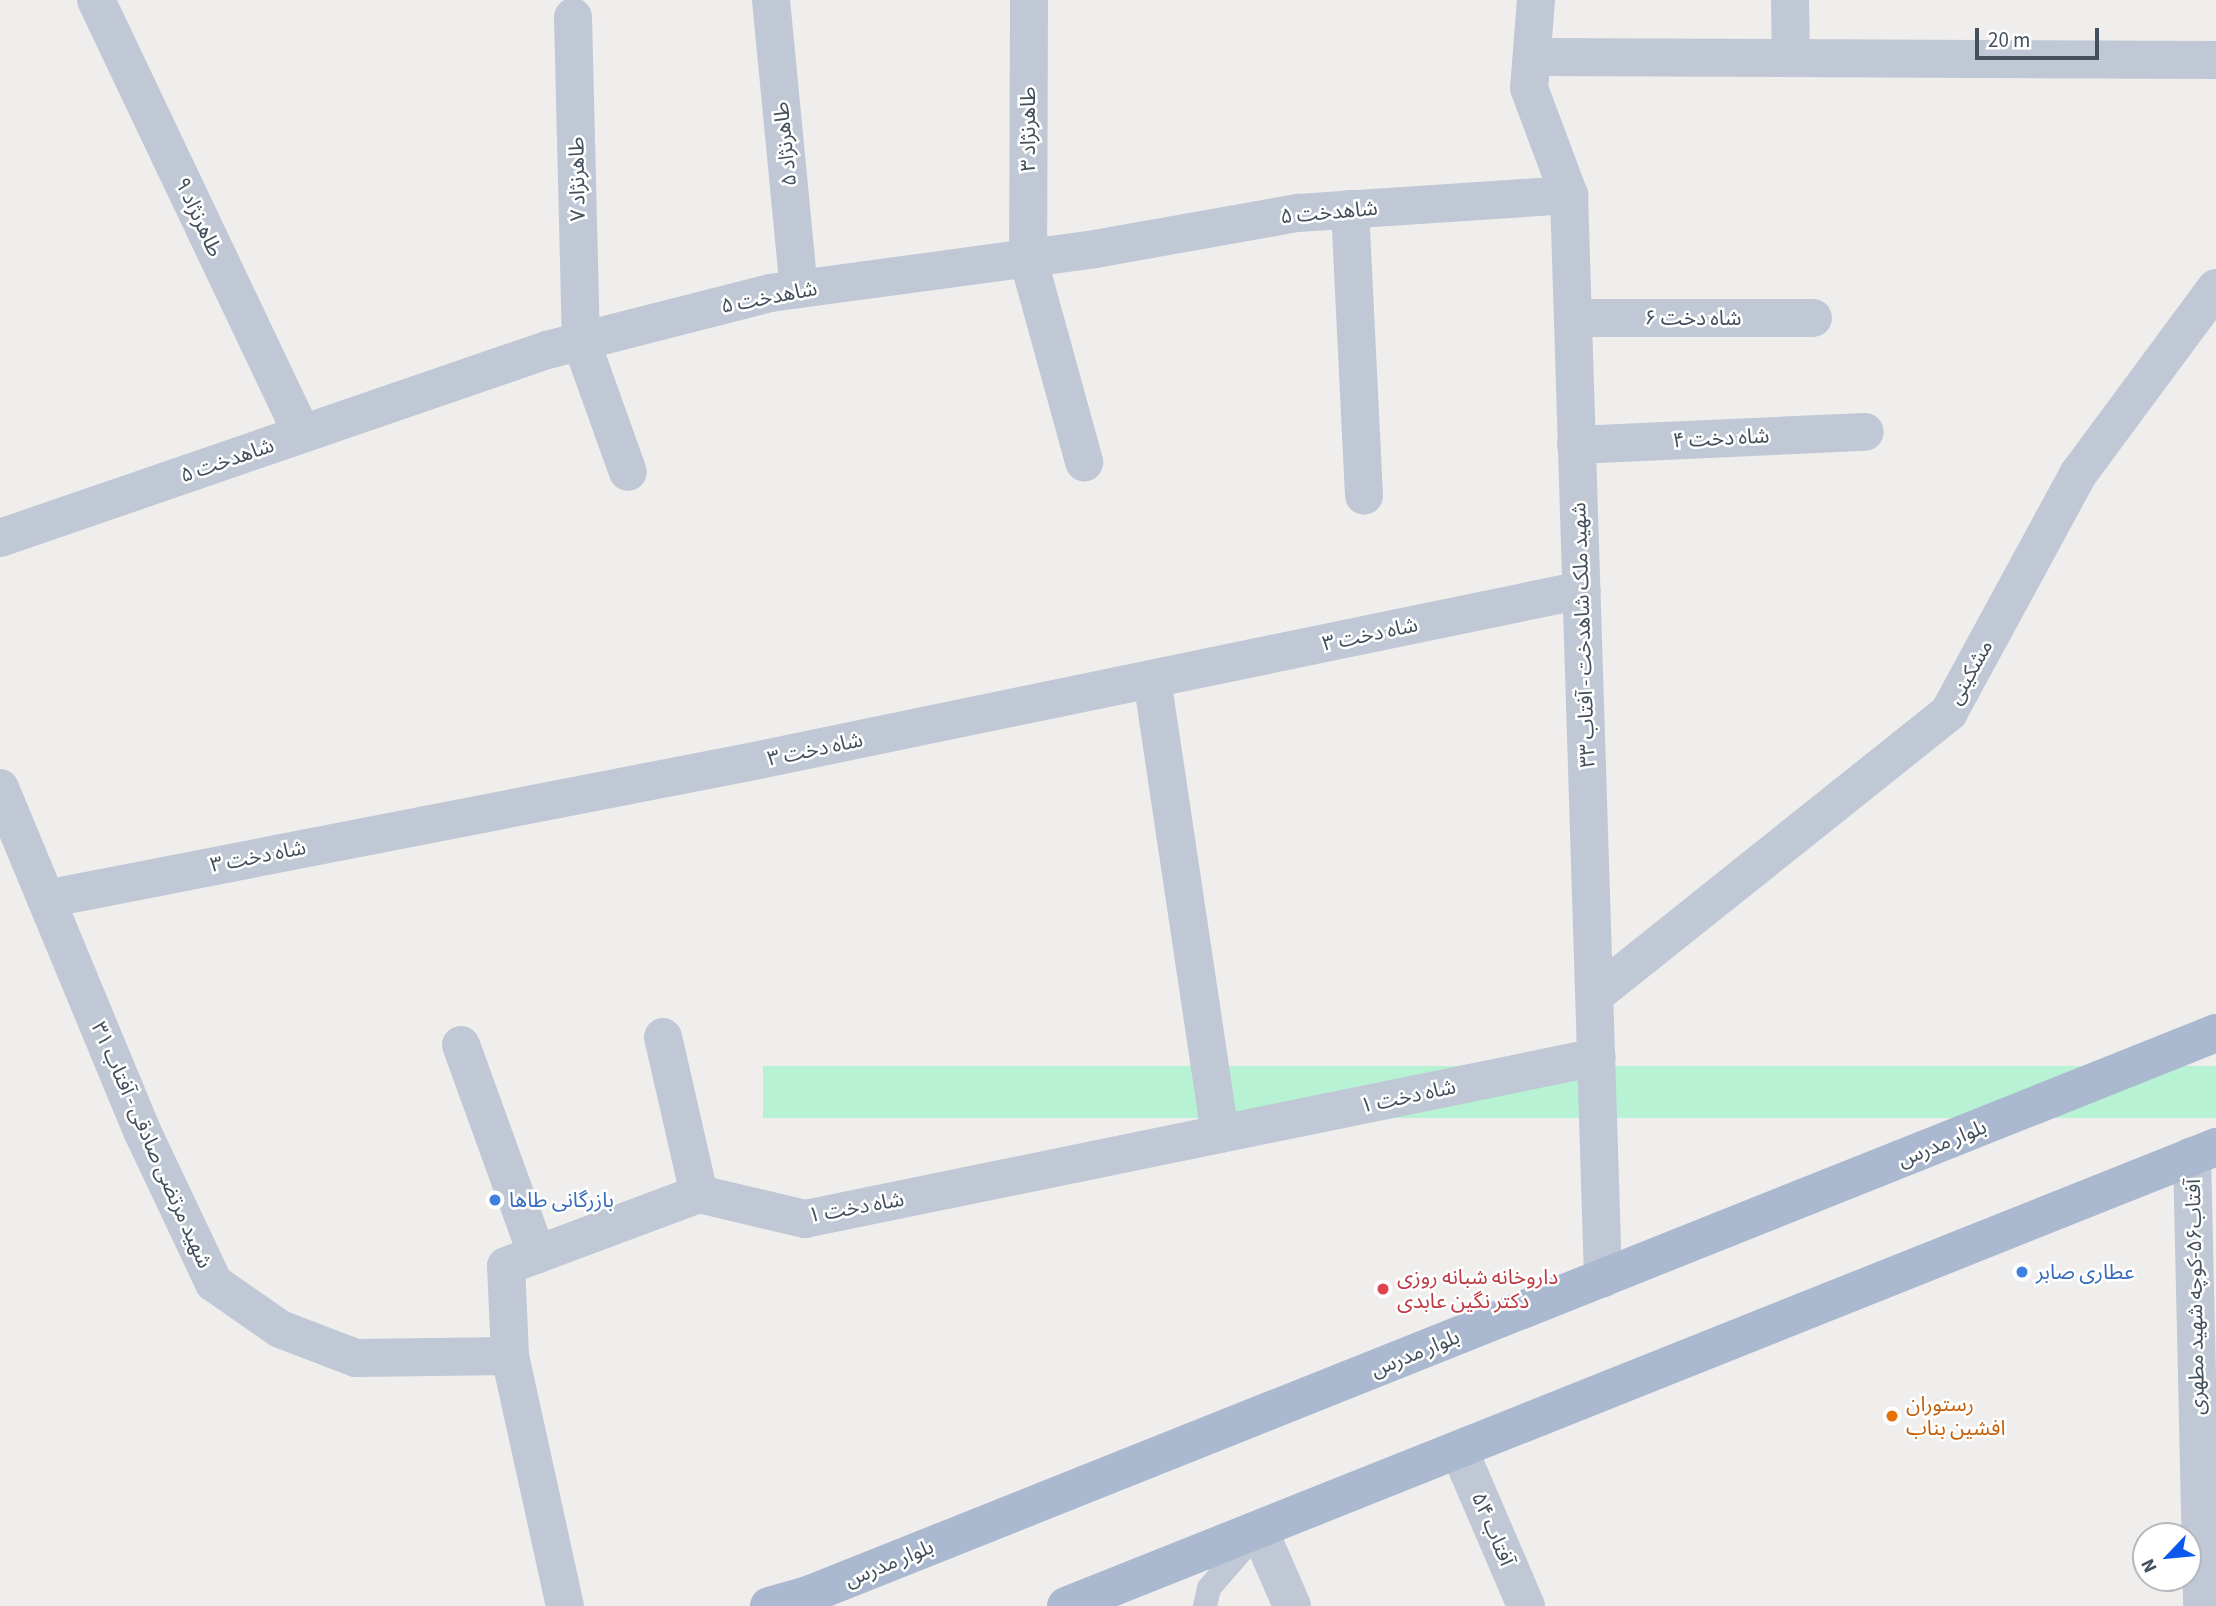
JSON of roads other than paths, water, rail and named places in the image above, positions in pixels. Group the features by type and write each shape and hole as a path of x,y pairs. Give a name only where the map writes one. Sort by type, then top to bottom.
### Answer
{"main road":[{"name":"بلوار مدرس","path":"769,1606 808,1595 2216,1033"},
{"path":"1066,1606 1460,1452 2204,1152"}],"street":[{"name":"طاهرنژاد ۹","path":"96,0 302,434"},
{"name":"طاهرنژاد ۵","path":"771,0 799,289"},
{"name":"طاهرنژاد ۳","path":"1029,0 1028,258 1084,462"},
{"name":"شهید ملک شاهدخت - آفتاب ۳۳","path":"1536,0 1530,88 1569,195 1603,1278"},
{"path":"1790,0 1791,58"},
{"name":"طاهرنژاد ۷","path":"573,17 581,341 628,472"},
{"path":"1532,57 2216,60"},
{"name":"شاهدخت ۵","path":"0,537 581,341 799,289 1028,258 1350,209 1569,195"},
{"path":"1350,209 1364,496"},
{"name":"مشکینی","path":"1595,995 1949,712 2079,473 2216,288"},
{"name":"شاه دخت ۶","path":"1573,318 1813,318"},
{"name":"شاه دخت ۴","path":"1576,445 1865,432"},
{"name":"شاه دخت ۳","path":"46,899 1152,679 1582,590"},
{"path":"1152,679 1220,1135"},
{"name":"شهید مرتضی صادقی - آفتاب ۳۱","path":"0,788 142,1133 214,1283 279,1329 356,1358 510,1356"},
{"path":"565,1606 510,1356 506,1266 699,1194 663,1037"},
{"path":"461,1045 537,1255"},
{"name":"شاه دخت ۱","path":"699,1194 806,1219 1597,1057"},
{"name":"آفتاب۵۶-كوچه شهيد مطهری","path":"2202,1606 2204,1152"},
{"name":"آفتاب ۵۴","path":"1460,1452 1526,1606"},
{"path":"1259,1530 1292,1606"}],"lane":[{"path":"1205,1606 1209,1588 1259,1530"}],"place":[{"name":"بازرگانی طاها","path":"495,1200"},
{"name":"عطاری صابر","path":"2022,1272"},
{"name":"داروخانه شبانه روزی دکتر نگین عابدی","path":"1383,1289"},
{"name":"رستوران افشین بناب","path":"1892,1416"}]}
